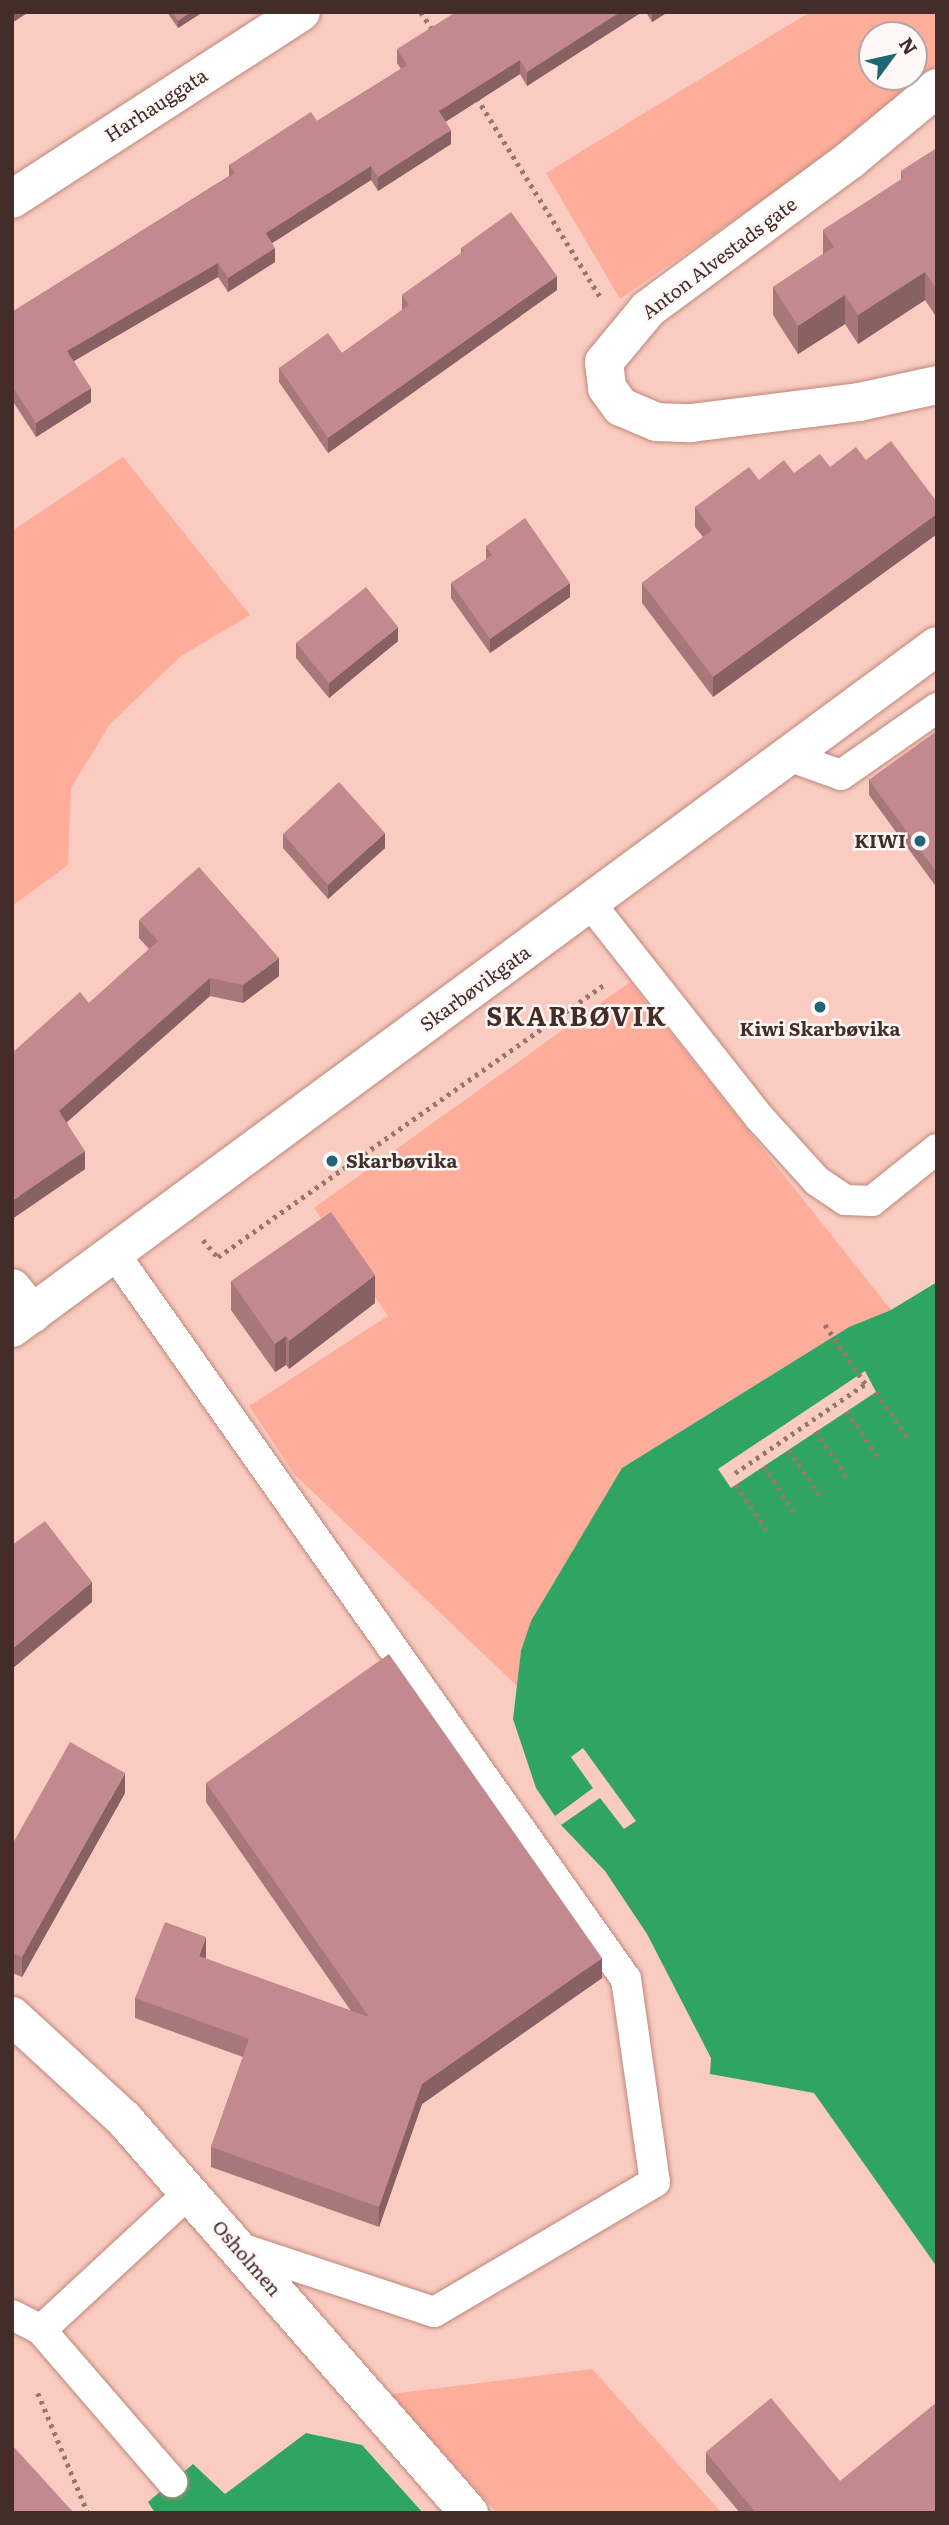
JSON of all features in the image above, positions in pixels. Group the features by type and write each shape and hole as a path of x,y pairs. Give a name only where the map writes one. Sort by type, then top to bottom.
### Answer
{"street":[{"name":"Harhauggata","path":"12,199 301,12"},
{"name":"Anton Alvestads gate","path":"937,88 850,160 648,309 624,333 604,362 607,388 621,407 656,422 691,423 859,402 937,385"},
{"name":"Skarbøvikgata","path":"19,1310 114,1253 937,646"},
{"name":"Osholmen","path":"12,2016 124,2119 188,2194 241,2248 469,2513"}],"lane":[{"path":"788,756 841,775 937,708"},
{"path":"590,903 759,1117 817,1181 845,1200 872,1201 937,1149"},
{"path":"114,1253 626,1979 656,2182 434,2312 241,2248"},
{"path":"41,2330 188,2194"},
{"path":"12,2315 41,2330 172,2482"}],"path":[{"path":"421,12 436,35"},
{"path":"472,91 624,333"},
{"path":"735,1473 865,1384 824,1324"},
{"path":"876,1392 908,1438"},
{"path":"847,1411 878,1457"},
{"path":"816,1432 848,1479"},
{"path":"789,1450 820,1496"},
{"path":"764,1466 796,1515"},
{"path":"736,1485 769,1533"},
{"path":"68,2360 36,2389 88,2513"}],"shaded area":[{"path":"810,12 937,12 937,65 928,72 928,21 858,21 858,91 904,91 797,176 620,299 546,173"},
{"path":"123,457 250,615 181,656 110,724 71,788 68,865 12,906 12,531"},
{"path":"630,982 891,1310 849,1327 622,1468 521,1651 517,1686 295,1475 249,1406 388,1316 314,1208"},
{"path":"937,1282 937,2267 814,2093 710,2074 711,2058 647,1934 605,1871 561,1825 536,1788 513,1719 521,1651 531,1621 622,1468 849,1327 891,1310"},
{"path":"592,2369 722,2513 497,2513 391,2394"},
{"path":"306,2433 362,2445 423,2513 155,2513 148,2502 193,2464 225,2494"}],"pier":[{"path":"865,1371 876,1392 731,1488 718,1469"},
{"path":"583,1748 636,1821 624,1829 600,1798 561,1825 555,1816 593,1788 571,1757"}],"building":[{"path":"172,12 191,12 178,21"},
{"path":"456,12 620,12 527,72 520,60 439,111 451,130 378,177 371,166 266,233 275,248 228,278 218,263 67,351 91,388 36,423 12,386 12,312 235,173 229,165 311,112 317,121 407,65 397,49"},
{"path":"937,148 937,290 925,272 858,315 845,295 798,326 773,287 834,247 823,230 903,178 901,171"},
{"path":"511,212 557,276 328,438 279,368 328,333 342,353 409,305 402,295 464,251 461,248"},
{"path":"891,441 937,502 937,514 713,677 642,583 712,530 695,507 749,467 759,480 784,460 794,473 820,454 830,467 856,447 866,460"},
{"path":"525,518 570,583 490,639 451,583 492,555 486,546"},
{"path":"366,587 398,627 329,683 296,643"},
{"name":"KIWI","path":"937,731 937,873 869,780"},
{"path":"339,782 385,833 328,885 283,834"},
{"path":"199,867 279,958 243,985 210,978 59,1111 85,1151 12,1201 12,1053 80,992 89,1003 158,941 139,920"},
{"path":"331,1212 375,1275 289,1341 286,1336 275,1344 231,1281"},
{"path":"45,1521 92,1582 12,1649 12,1545"},
{"path":"389,1654 602,1958 422,2084 379,2207 211,2147 249,2039 135,1998 165,1922 206,1937 199,1956 369,2017 206,1783"},
{"path":"70,1742 125,1773 22,1957 12,1953 12,1845"},
{"path":"771,2398 840,2481 937,2402 937,2513 756,2513 706,2452"},
{"path":"12,2445 74,2513 12,2513"}],"place":[{"name":"KIWI","path":"920,841"},
{"name":"Kiwi Skarbøvika","path":"820,1007"},
{"name":"Skarbøvika","path":"332,1161"}],"district":[{"name":"SKARBØVIK","path":"577,1015"}]}
